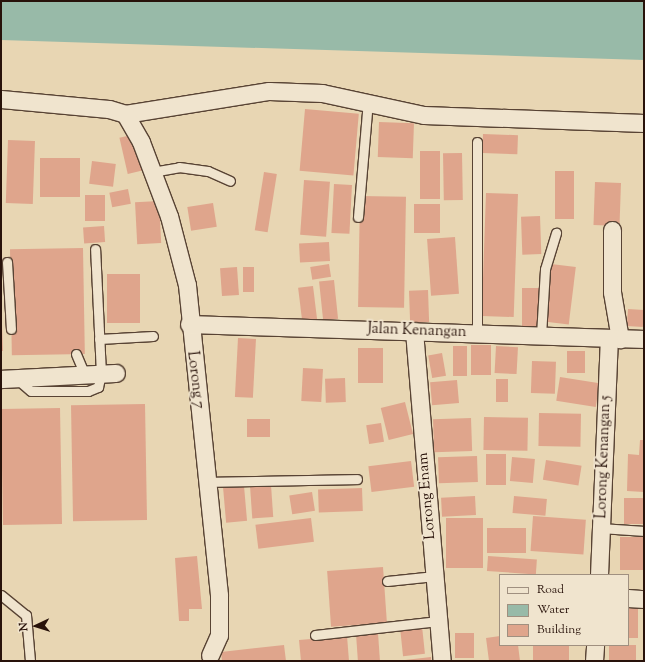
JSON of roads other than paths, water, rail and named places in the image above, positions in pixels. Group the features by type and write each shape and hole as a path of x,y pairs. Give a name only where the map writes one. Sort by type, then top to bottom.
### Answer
{"street":[{"path":"1,99 109,109 125,114 269,91 322,92 368,100 424,115 644,123"},
{"name":"Lorong 7","path":"125,114 141,142 183,262 219,595 219,634 210,656"},
{"name":"Lorong Kenangan 5","path":"599,574 615,339 612,292 612,230"},
{"name":"Jalan Kenangan","path":"190,324 644,339"},
{"name":"Lorong Enam","path":"414,331 442,661"},
{"path":"8,378 100,374"},
{"path":"629,598 644,599"},
{"path":"594,646 594,661"}],"lane":[{"path":"358,217 368,100"},
{"path":"477,142 477,333"},
{"path":"152,172 179,167 208,172 230,180"},
{"path":"541,335 545,269 556,233"},
{"path":"95,250 100,374"},
{"path":"7,262 11,329"},
{"path":"99,339 154,336"},
{"path":"76,354 100,374"},
{"path":"207,482 357,479"},
{"path":"601,528 644,531"},
{"path":"387,581 435,576"},
{"path":"1,595 26,615 30,661"},
{"path":"314,635 438,621"}],"water":[{"path":"1,1 644,1 644,60 1,40"}]}
